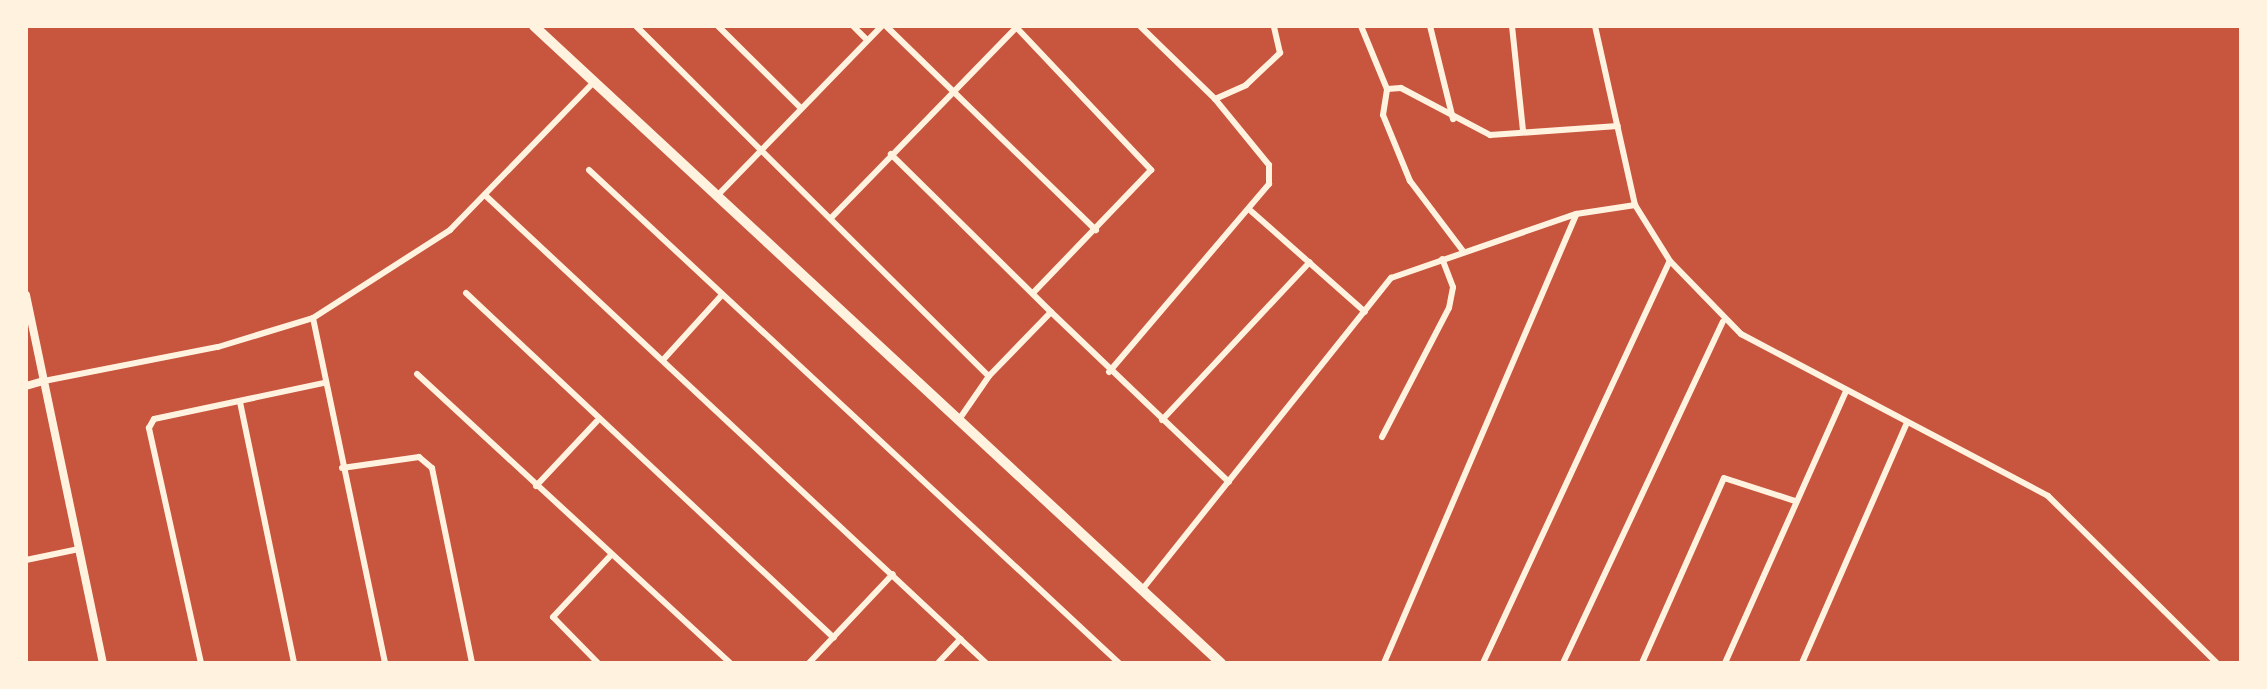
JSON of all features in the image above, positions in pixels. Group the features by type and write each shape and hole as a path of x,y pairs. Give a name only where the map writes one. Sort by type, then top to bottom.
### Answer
{"main road":[{"path":"534,26 592,84 1221,663"}],"street":[{"path":"636,26 989,376"},
{"path":"718,26 801,108"},
{"path":"853,26 866,39"},
{"path":"716,197 866,39 884,26 1096,230"},
{"path":"1109,372 1251,211 1271,171 1215,99 1140,26"},
{"path":"1215,99 1246,85 1280,53 1274,26"},
{"path":"1361,26 1387,89 1383,115 1410,181 1463,251"},
{"path":"1430,26 1453,119"},
{"path":"1512,26 1523,131"},
{"path":"1595,26 1635,205 1670,261 1723,322 1906,425 1965,447 2048,496 2217,663"},
{"path":"832,217 1017,27 1149,163 1149,179 1033,293"},
{"path":"26,386 218,347 313,318 450,230 592,84"},
{"path":"1387,89 1401,88 1453,119 1490,135 1523,131 1562,134 1618,126"},
{"path":"891,154 1109,372 1229,482"},
{"path":"589,170 1119,663"},
{"path":"486,196 986,663"},
{"path":"1141,591 1398,273 1576,214 1635,205"},
{"path":"1251,211 1365,312"},
{"path":"1384,663 1576,214"},
{"path":"1382,437 1449,308 1453,287 1442,259"},
{"path":"1483,663 1670,261"},
{"path":"1162,420 1310,262"},
{"path":"466,293 597,421 834,638"},
{"path":"26,295 103,663"},
{"path":"663,360 721,296"},
{"path":"958,421 989,376 1051,312"},
{"path":"313,318 324,383 385,663"},
{"path":"1563,663 1723,322"},
{"path":"417,374 730,663"},
{"path":"201,663 149,428 154,419 324,383"},
{"path":"1725,663 1846,391"},
{"path":"240,402 294,663"},
{"path":"536,486 597,421"},
{"path":"1802,663 1906,425"},
{"path":"342,468 419,457 432,468 472,663"},
{"path":"1642,663 1724,478 1795,501"},
{"path":"26,560 79,549"},
{"path":"598,663 553,617 611,555"},
{"path":"809,663 893,574"},
{"path":"938,663 960,639"}]}
